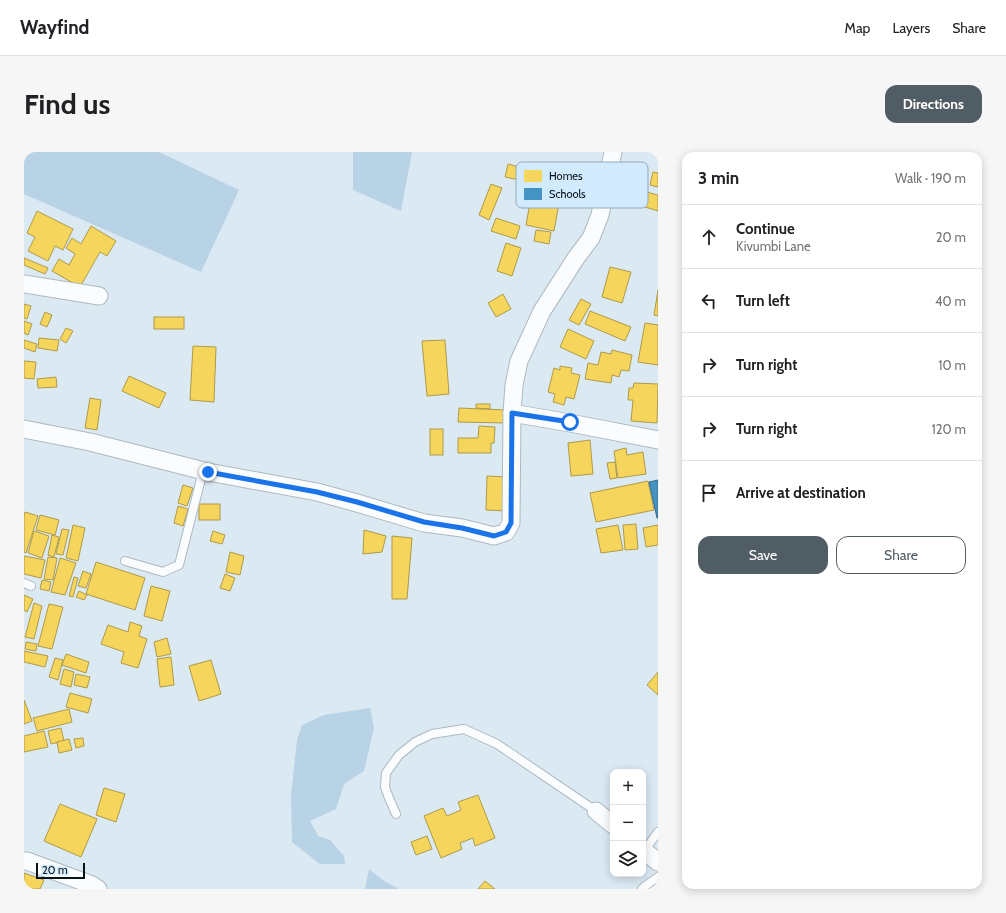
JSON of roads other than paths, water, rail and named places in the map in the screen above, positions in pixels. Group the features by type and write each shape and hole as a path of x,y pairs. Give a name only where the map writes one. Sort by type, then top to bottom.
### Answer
{"street":[{"path":"611,162 613,152"},
{"path":"24,429 90,442 203,471 317,492 424,522 462,528 494,536 506,532 511,523 512,413 514,385 519,362 542,311 590,238 601,208"},
{"path":"24,284 99,296"},
{"path":"512,413 570,422 658,440"},
{"path":"596,812 610,823"},
{"path":"646,852 658,862"},
{"path":"24,861 92,885 98,889"}],"lane":[{"path":"125,562 163,572 179,565 203,471"},
{"path":"396,814 388,798 385,787 386,772 399,755 414,742 432,734 464,729 497,744 596,812"},
{"path":"646,847 658,832"},
{"path":"642,889 658,877"}]}
